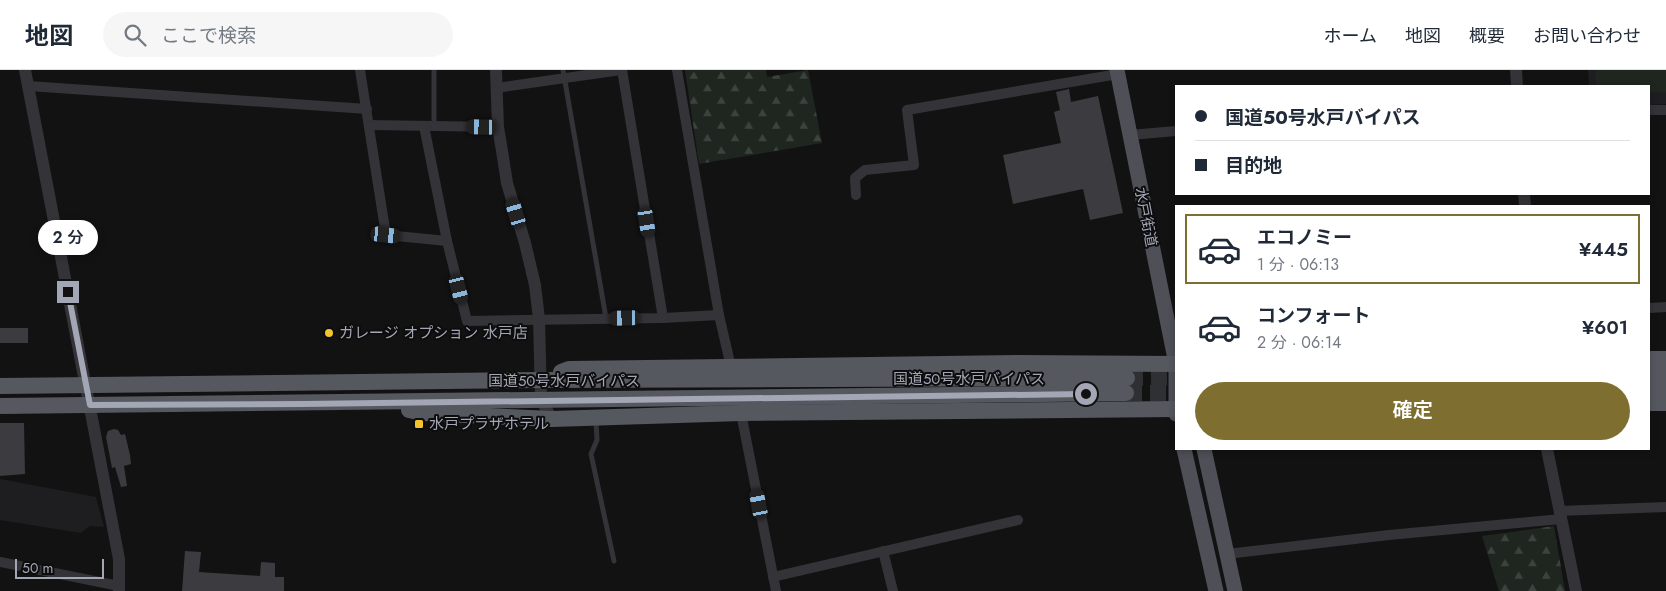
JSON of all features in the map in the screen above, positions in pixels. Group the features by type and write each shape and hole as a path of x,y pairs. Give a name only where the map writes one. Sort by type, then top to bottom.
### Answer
{"highway":[{"path":"1650,359 1666,359"},
{"path":"540,380 569,369 1016,363 1175,364"},
{"path":"1650,373 1666,373"},
{"name":"国道50号水戸バイパス","path":"0,386 540,380 1126,386 541,400 0,406"},
{"path":"1650,389 1666,389"},
{"path":"367,403 422,413 552,419 741,413 1175,410"},
{"path":"1650,404 1666,403"}],"main road":[{"name":"水戸街道","path":"1118,72 1175,359"},
{"path":"1184,450 1216,591"},
{"path":"1204,450 1235,591"}],"street":[{"path":"0,562 119,588 119,559 25,70"},
{"path":"360,70 386,235 447,241"},
{"path":"496,70 498,127 508,183 533,271 539,319 541,400 552,419"},
{"path":"496,88 563,74 621,70 663,318"},
{"path":"677,70 719,314 731,367"},
{"path":"1516,70 1517,85"},
{"path":"856,195 855,178 865,170 914,165 908,110 1118,72"},
{"path":"28,86 367,109"},
{"path":"1650,110 1666,110"},
{"path":"369,125 498,127"},
{"path":"429,126 447,241 467,321 663,318 719,314"},
{"path":"1130,135 1175,130"},
{"path":"1650,308 1666,307"},
{"path":"741,413 776,591"},
{"path":"1547,450 1576,591"},
{"path":"1227,554 1560,515 1666,507"},
{"path":"773,577 1018,520"},
{"path":"883,551 893,591"}],"lane":[{"path":"429,126 434,70"},
{"path":"563,74 606,318"},
{"path":"596,418 597,440 591,454 614,561"}],"shaded area":[{"path":"1588,70 1666,70 1666,104 1650,105 1650,85 1589,85"},
{"path":"0,479 96,497 104,527 90,526 81,533 0,520"}],"green space":[{"path":"685,70 766,70 767,77 808,70 822,143 699,164"},
{"path":"1595,70 1666,70 1666,92 1650,92 1650,85 1596,85"},
{"path":"1554,526 1565,591 1499,591 1482,536"}],"building":[{"path":"1069,89 1071,102 1098,96 1123,213 1090,220 1083,189 1013,204 1003,155 1061,143 1054,112 1060,110 1056,92"},
{"path":"0,328 28,328 28,343 0,343"},
{"path":"0,423 24,423 25,474 0,476"},
{"path":"118,430 121,435 125,434 130,455 131,464 124,466 127,486 121,487 115,467 112,468 106,437 108,431"},
{"path":"185,551 201,552 199,572 260,576 261,562 275,563 275,577 284,577 284,591 182,591"}],"tunnel":[{"path":"1127,378 1175,377"},
{"path":"1126,393 1175,393"}],"place":[{"name":"ガレージ オプション 水戸店","path":"329,333"},
{"name":"水戸プラザホテル","path":"419,424"}],"route":[{"path":"68,292 90,405 1086,394"}]}
